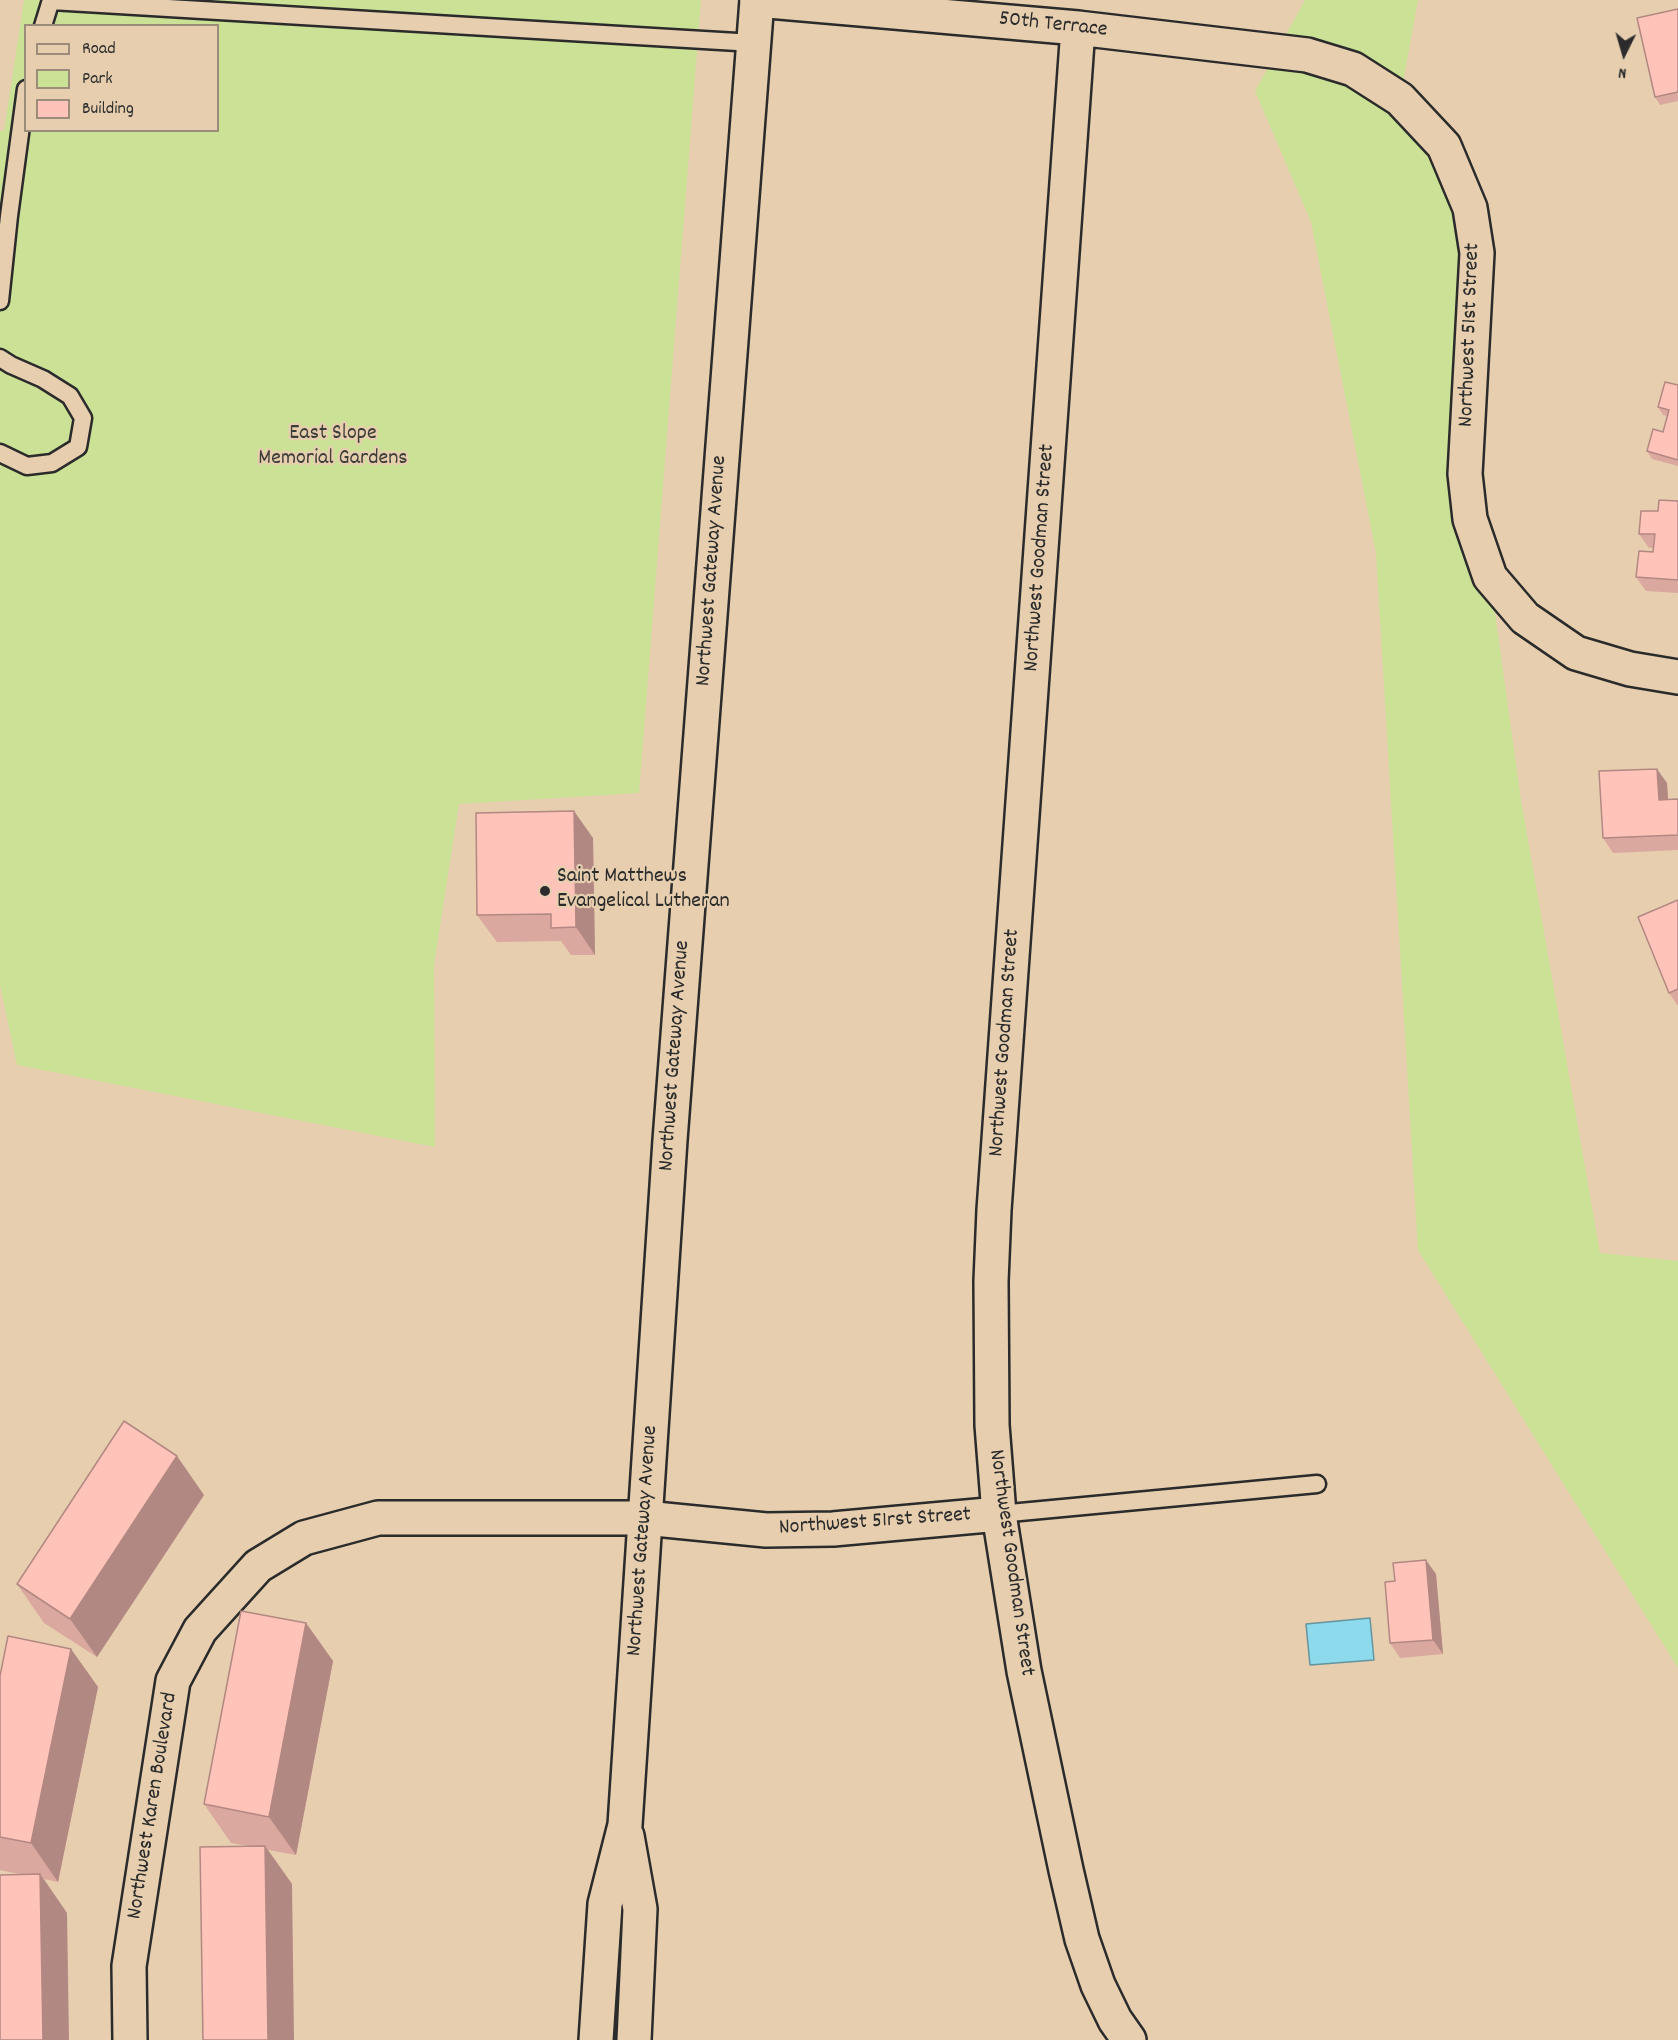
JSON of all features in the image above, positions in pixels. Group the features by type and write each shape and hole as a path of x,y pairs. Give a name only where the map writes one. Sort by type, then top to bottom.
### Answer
{"street":[{"name":"50th Terrace","path":"757,0 1169,38"},
{"name":"Northwest Gateway Avenue","path":"596,2040 605,1904 626,1825 671,1116 757,0"},
{"name":"Northwest Goodman Street","path":"1078,28 994,1210 991,1281 991,1391 999,1514 1024,1671 1082,1939 1111,2012 1129,2040"},
{"name":"Northwest 51st Street","path":"1169,38 1307,55 1353,69 1400,99 1444,146 1470,208 1477,253 1465,474 1470,519 1490,577 1524,618 1576,653 1630,669 1678,677"},
{"name":"Northwest 51rst Street","path":"645,1518 766,1530 833,1529 999,1514"},
{"name":"Northwest Karen Boulevard","path":"130,2040 129,1965 173,1681 200,1630 258,1566 304,1538 378,1518 645,1518"},
{"name":"Northwest Gateway Avenue","path":"626,1825 640,1909 634,2040"}],"lane":[{"path":"44,24 51,0 754,43"},
{"path":"0,301 24,103"},
{"path":"0,358 43,379 70,396 83,418 78,447 52,463 27,466 0,453"},
{"path":"999,1514 1317,1484"}],"green space":[{"name":"East Slope Memorial Gardens","path":"24,0 701,0 639,793 459,804 434,965 435,1147 17,1065 0,985 0,131 4,131"},
{"path":"1305,0 1418,0 1400,99 1444,146 1475,302 1490,577 1521,800 1600,1253 1678,1261 1678,1668 1418,1250 1376,553 1311,222 1255,91"}],"water":[{"path":"1370,1618 1374,1660 1310,1665 1306,1624"}],"building":[{"path":"1678,9 1678,92 1655,97 1637,18"},
{"path":"1665,382 1678,385 1678,460 1647,451 1653,429 1663,432 1669,410 1658,407"},
{"path":"1659,500 1678,501 1678,580 1636,577 1639,551 1653,552 1655,534 1639,534 1641,511 1658,511"},
{"path":"1657,769 1659,800 1678,799 1678,835 1603,838 1599,771"},
{"name":"Saint Matthews Evangelical Lutheran","path":"574,811 576,927 551,928 551,914 477,915 476,813"},
{"path":"1678,900 1678,989 1669,993 1638,917"},
{"path":"124,1421 177,1456 70,1619 17,1584"},
{"path":"1426,1560 1433,1640 1390,1643 1385,1582 1395,1581 1393,1563"},
{"path":"241,1611 306,1623 269,1817 204,1804"},
{"path":"8,1636 71,1649 31,1843 0,1837 0,1676"},
{"path":"265,1846 268,2040 203,2040 200,1847"},
{"path":"40,1874 43,2040 0,2040 0,1875"}],"place":[{"name":"Saint Matthews Evangelical Lutheran","path":"545,891"}]}
